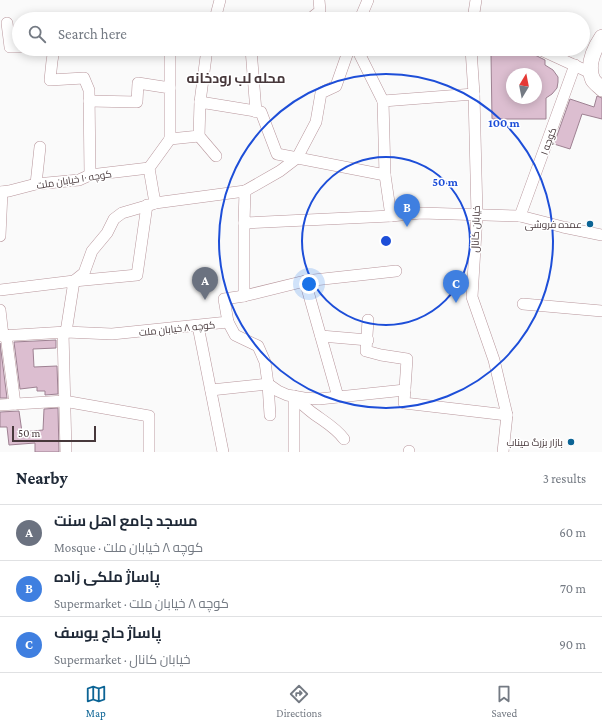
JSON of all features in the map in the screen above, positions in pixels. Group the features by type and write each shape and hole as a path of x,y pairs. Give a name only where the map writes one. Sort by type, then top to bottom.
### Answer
{"main road":[{"path":"602,37 593,52 590,66 593,80 602,89"}],"street":[{"path":"217,12 220,0"},
{"path":"319,0 320,11 319,12"},
{"path":"363,12 368,0"},
{"path":"474,12 476,0"},
{"path":"7,23 10,48 12,48"},
{"path":"53,56 50,80 84,78 89,90 90,176"},
{"path":"0,290 137,275 151,204 149,168 170,139 170,56"},
{"path":"206,56 200,102 199,136 216,156"},
{"path":"252,56 256,112"},
{"path":"66,452 64,332 74,281 84,273 92,251 107,233 114,219 122,213 151,204 244,191 280,171 296,158 316,122 321,93 336,86 347,56"},
{"path":"360,56 383,101 384,175 390,216"},
{"name":"خیابان کانال","path":"471,56 474,94 476,215 472,297 494,360 507,415 503,452"},
{"path":"555,56 591,73"},
{"name":"کوچه ۱","path":"520,216 575,65"},
{"path":"89,101 137,102 138,83 170,88"},
{"path":"383,101 474,94"},
{"path":"200,102 261,112 277,154 384,175"},
{"path":"170,139 199,136"},
{"path":"36,184 40,147"},
{"name":"کوچه ۱۰ خیابان ملت","path":"1,192 36,184 78,180 90,176 149,168"},
{"path":"244,191 244,296"},
{"path":"0,236 1,192"},
{"path":"244,223 390,216 421,213 520,216 602,235"},
{"name":"کوچه ۸ خیابان ملت","path":"3,336 64,332 112,334 228,322 224,299 244,296 305,281 396,271"},
{"path":"305,281 338,397"},
{"path":"523,304 602,311"},
{"path":"0,310 14,404"},
{"path":"368,320 368,340 366,351 381,356 407,359 404,403 507,415"},
{"path":"228,322 235,335 258,346 265,362 270,415"},
{"path":"198,326 223,452"},
{"path":"321,336 368,340"},
{"path":"211,390 268,384 287,395 319,399 405,390"},
{"path":"294,396 315,415 329,424 341,435 344,440"},
{"path":"294,396 294,452"},
{"path":"0,405 64,401 149,416 149,452"}],"building":[{"path":"491,56 537,56 545,60 545,65 553,70 558,77 557,88 546,98 546,119 492,119"},
{"path":"597,96 602,98 602,119 582,114 570,149 554,144 570,99 594,107"},
{"path":"56,340 56,348 33,349 34,367 57,366 58,394 45,395 45,391 37,391 37,387 20,389 14,342"},
{"path":"0,343 7,398 0,398"},
{"path":"58,408 59,452 35,452 35,443 9,445 7,427 0,427 0,412 19,411 22,432 43,430 44,409"}],"place":[{"name":"عمده فروشی","path":"590,224"},
{"name":"پاساژ ملکی زاده","path":"407,227"},
{"name":"مسجد جامع اهل سنت","path":"205,300"},
{"name":"پاساژ حاج یوسف","path":"456,303"},
{"name":"بازار بزرگ میناب","path":"571,442"}],"district":[{"name":"محله لب رودخانه","path":"236,78"}]}
